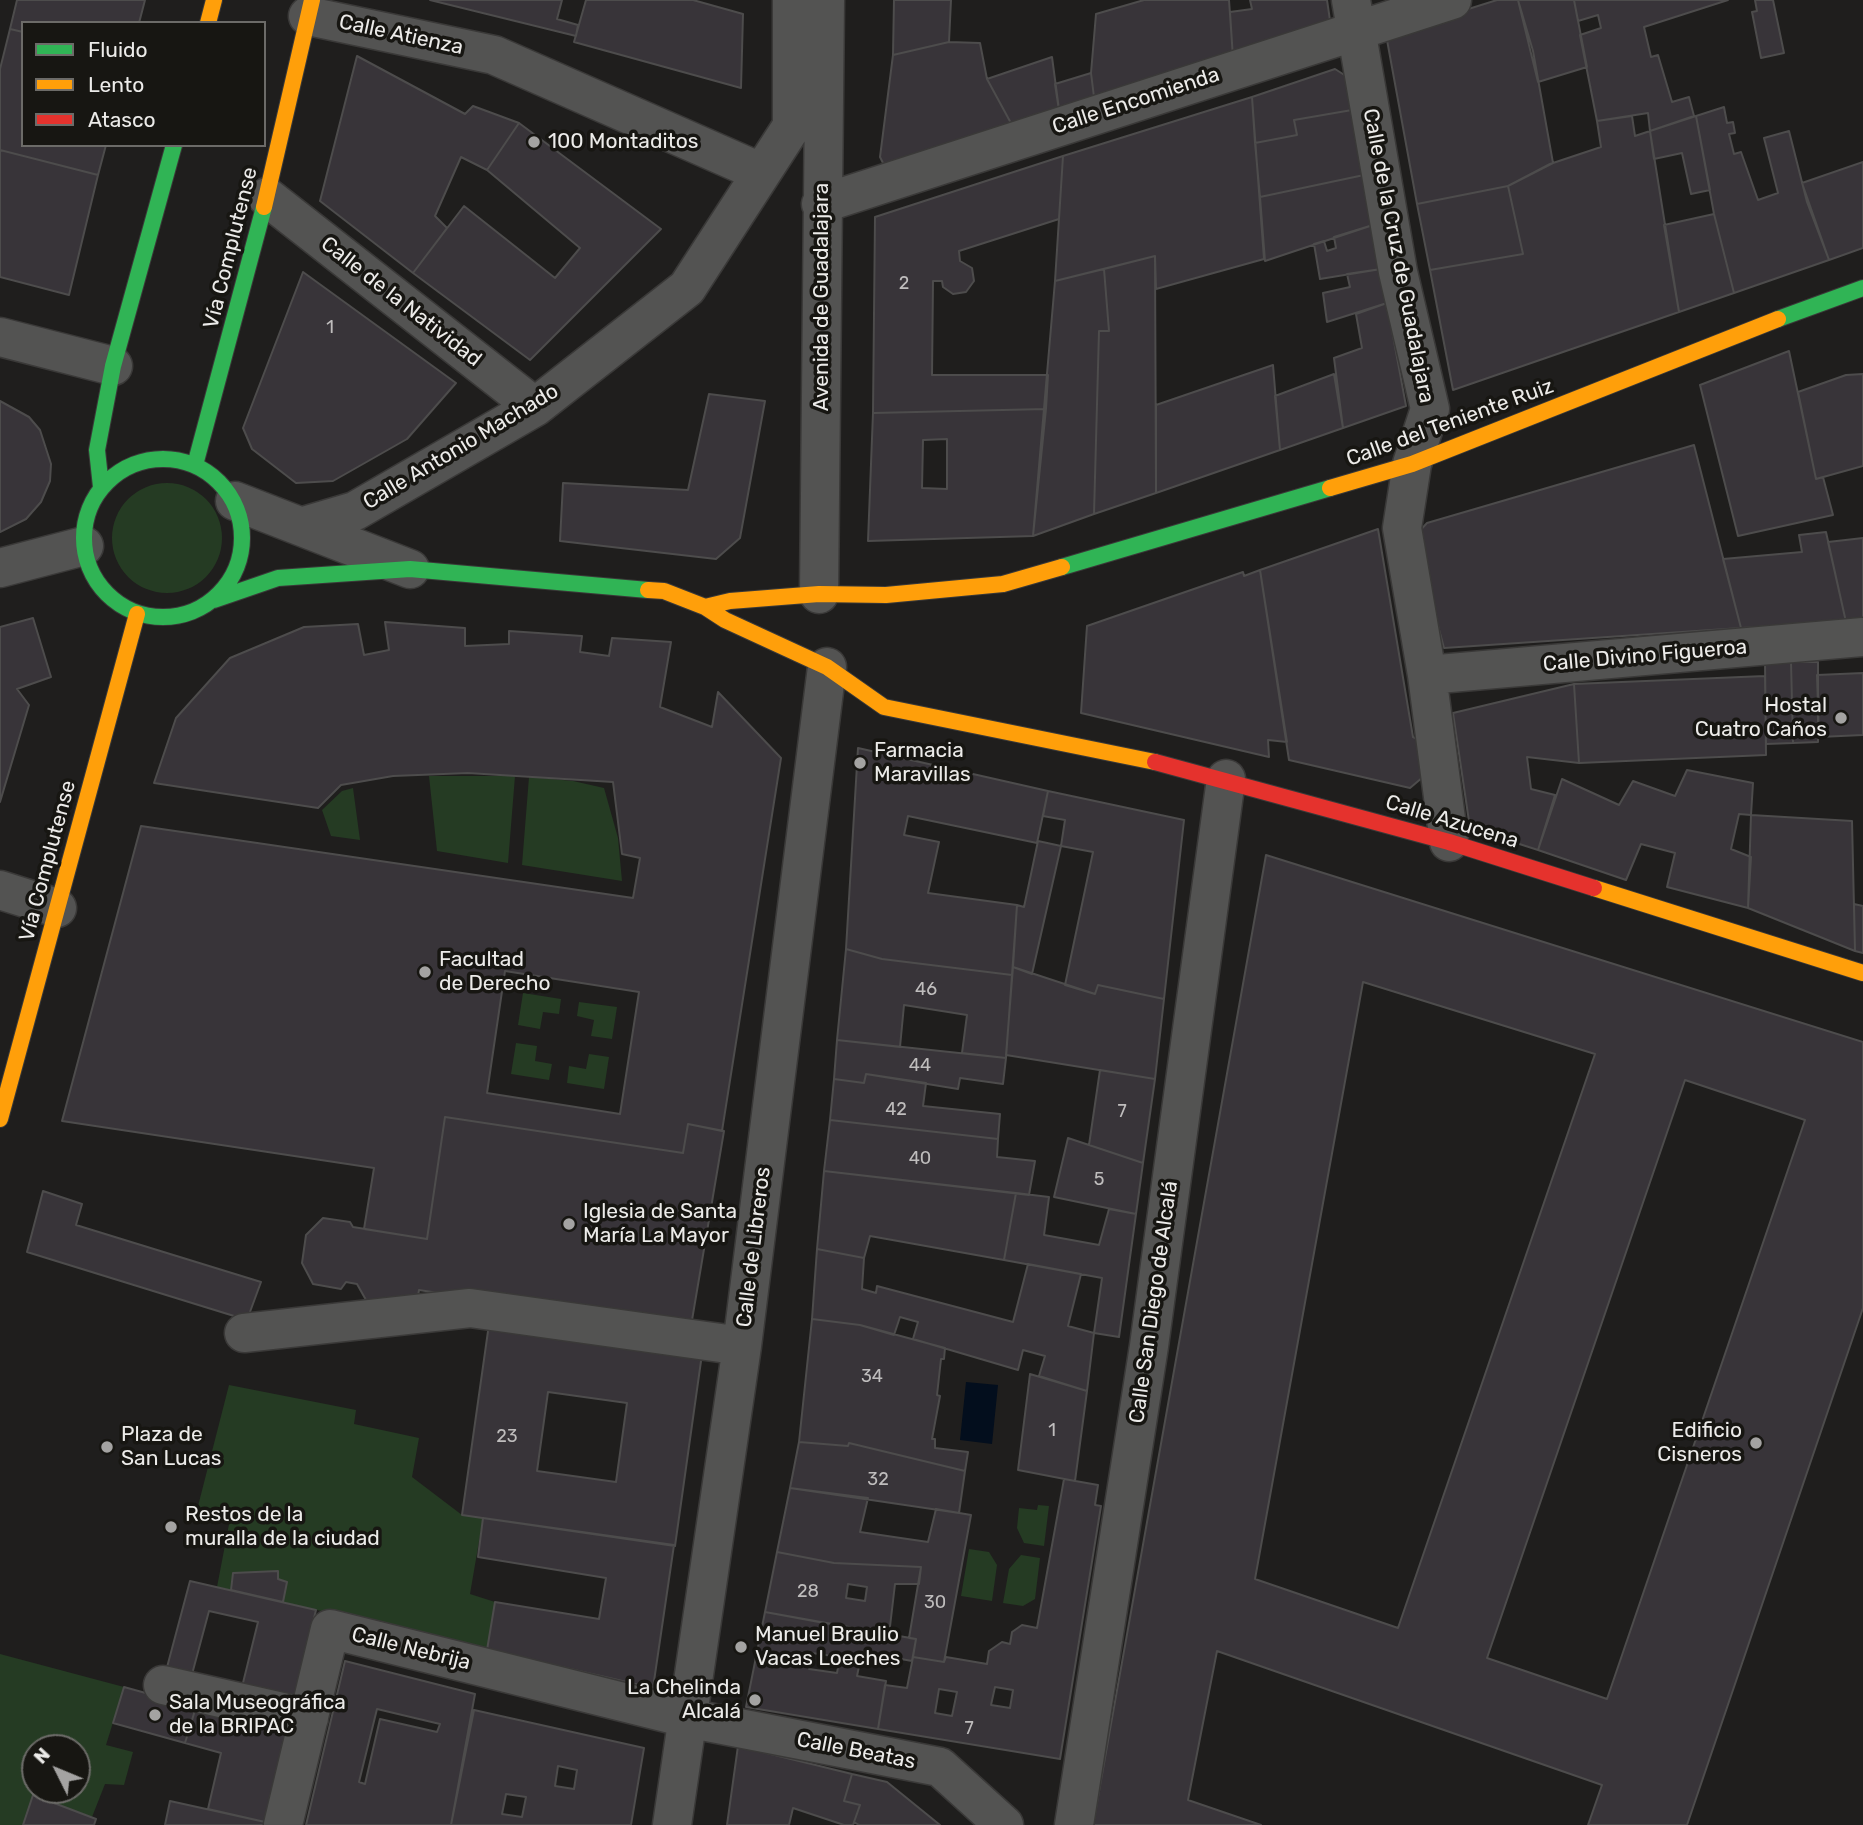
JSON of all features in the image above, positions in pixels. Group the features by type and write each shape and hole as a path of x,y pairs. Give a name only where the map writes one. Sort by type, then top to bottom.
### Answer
{"street":[{"path":"209,21 214,0"},
{"name":"Calle Antonio Machado","path":"304,526 355,511 535,407 687,288 792,126 792,0"},
{"name":"Avenida de Guadalajara","path":"819,594 825,0"},
{"name":"Calle Encomienda","path":"821,204 1353,15 1452,0"},
{"name":"Calle Atienza","path":"310,8 494,55 760,172"},
{"name":"Vía Complutense","path":"195,465 267,197 310,8"},
{"name":"Calle de la Cruz de Guadalajara","path":"1353,15 1398,272 1430,410 1412,464 1402,528 1427,675 1449,842"},
{"path":"101,487 97,450 113,366 173,147"},
{"name":"Calle de la Natividad","path":"267,197 535,407"},
{"name":"Calle del Teniente Ruiz","path":"705,607 730,601 819,594 886,595 1003,584 1412,464 1839,295 1863,288"},
{"path":"0,337 113,366"},
{"path":"170,458 195,465 218,480 234,501 243,527 242,554 232,580 214,600 191,614 164,618 137,614 114,602 97,583 86,560 84,546 89,510 101,487 121,470 145,460 170,458"},
{"path":"234,501 410,569"},
{"path":"0,568 84,546"},
{"name":"Calle Azucena","path":"214,600 278,578 410,569 664,591 705,607 725,620 827,667 884,707 1096,748 1226,779 1449,842 1863,972"},
{"name":"Vía Complutense","path":"0,1119 137,614"},
{"name":"Calle Divino Figueroa","path":"1427,675 1863,637"},
{"name":"Calle de Libreros","path":"672,1825 742,1346 827,667"},
{"name":"Calle San Diego de Alcalá","path":"1074,1825 1149,1346 1226,779"},
{"path":"0,890 57,908"},
{"path":"244,1333 470,1308 742,1346"},
{"name":"Calle Nebrija","path":"283,1825 330,1629 687,1718"},
{"path":"163,1685 309,1718"},
{"name":"Calle Beatas","path":"687,1718 940,1767 1004,1825"}],"green space":[{"path":"167,483 188,487 206,499 218,517 222,538 218,559 206,577 188,589 167,593 146,589 128,577 116,559 112,538 116,517 128,499 146,487"},
{"path":"429,776 515,776 508,863 437,851"},
{"path":"529,777 573,781 604,788 618,838 622,881 522,865"},
{"path":"353,788 360,840 331,836 322,810 342,791"},
{"path":"523,993 561,999 559,1014 543,1012 540,1029 518,1025"},
{"path":"579,1002 617,1007 612,1039 591,1036 594,1020 577,1016"},
{"path":"516,1043 537,1046 535,1061 552,1064 549,1080 511,1074"},
{"path":"589,1054 609,1057 604,1089 567,1083 569,1066 586,1069"},
{"path":"229,1385 356,1410 354,1424 419,1438 412,1477 462,1515 483,1518 470,1594 495,1602 487,1650 283,1602 287,1582 278,1579 277,1571 233,1573 231,1590 217,1587 230,1519 197,1510"},
{"path":"1038,1505 1049,1506 1044,1546 1024,1543 1017,1528 1019,1508 1037,1510"},
{"path":"969,1549 989,1552 997,1565 992,1601 961,1596"},
{"path":"1021,1555 1040,1558 1035,1599 1023,1606 1003,1603 1009,1569"},
{"path":"0,1654 124,1687 106,1745 133,1752 124,1785 105,1784 92,1817 57,1804 91,1804 91,1734 21,1734 21,1804 30,1804 23,1825 0,1825"}],"water":[{"path":"966,1382 998,1385 992,1444 960,1440"}],"building":[{"path":"17,0 145,0 140,21 21,21 21,32 10,29"},
{"path":"430,0 562,0 557,19 578,25 576,36"},
{"path":"586,0 693,0 743,14 741,88 574,42"},
{"path":"894,0 951,0 949,42 893,55"},
{"path":"1144,0 1229,0 1233,58 1095,105 1091,73 1096,14"},
{"path":"1250,0 1327,0 1331,27 1233,58 1230,12 1252,9"},
{"path":"1497,0 1518,0 1533,51 1553,163 1508,186 1417,204 1387,40 1392,33"},
{"path":"1518,0 1574,0 1587,67 1538,82"},
{"path":"1574,0 1728,0 1644,27 1651,57 1658,55 1672,102 1689,97 1694,116 1650,131 1648,113 1597,121 1580,35 1601,28 1598,15 1578,21"},
{"path":"1755,0 1773,0 1784,53 1761,58 1752,12 1757,11"},
{"path":"10,29 21,32 21,147 105,147 98,175 0,150 0,69"},
{"path":"949,42 980,43 987,79 1012,125 891,164 883,163 880,157 893,55"},
{"path":"357,56 465,114 473,106 519,123 487,170 461,157 435,216 447,228 413,273 320,201"},
{"path":"1052,57 1060,117 1012,125 987,79"},
{"path":"1335,69 1346,76 1352,110 1294,120 1297,135 1255,143 1252,97"},
{"path":"1091,73 1095,105 1060,117 1055,84"},
{"path":"1252,97 1264,259 1156,289 1155,256 1055,281 1063,156"},
{"path":"1724,107 1727,123 1733,122 1735,133 1729,134 1734,154 1741,152 1758,200 1778,193 1764,138 1789,131 1807,202 1829,260 1734,293 1714,214 1696,116"},
{"path":"1352,110 1364,175 1260,197 1255,143 1297,135 1294,120"},
{"path":"1632,116 1635,136 1650,131 1679,312 1453,390 1430,270 1523,254 1508,186 1550,164 1601,147 1597,121"},
{"path":"1696,116 1710,190 1691,194 1682,153 1654,159 1650,131"},
{"path":"519,123 661,229 530,360 413,273 464,206 555,278 580,248 487,170"},
{"path":"0,150 98,175 69,295 0,277"},
{"path":"1063,156 1059,219 959,251 960,261 972,268 974,281 966,292 953,294 943,287 942,281 933,281 932,375 1048,375 1046,409 873,413 875,217"},
{"path":"1863,162 1863,248 1829,260 1802,183"},
{"path":"1364,175 1373,225 1265,261 1260,197"},
{"path":"1508,186 1523,254 1430,270 1417,204"},
{"path":"1714,214 1734,293 1679,312 1664,225"},
{"path":"1373,225 1381,269 1320,279 1314,244 1324,241 1327,251 1336,248 1334,237"},
{"path":"1155,256 1156,493 1094,514 1099,331 1109,331 1104,269"},
{"path":"1104,269 1109,331 1099,331 1094,514 1033,536 1055,281"},
{"path":"1381,269 1387,303 1327,322 1323,293 1350,287 1347,274"},
{"path":"303,272 456,383 407,439 333,481 296,483 252,449 243,428"},
{"path":"1387,303 1406,406 1343,428 1334,358 1362,348 1356,314"},
{"path":"1789,351 1816,479 1823,477 1833,515 1738,536 1700,385"},
{"path":"1273,365 1280,450 1156,493 1156,405"},
{"path":"1334,374 1343,428 1280,450 1275,396"},
{"path":"1863,374 1863,466 1816,479 1798,392 1846,375"},
{"path":"709,394 765,401 740,538 716,559 560,541 563,483 688,490"},
{"path":"0,401 29,417 40,430 51,464 50,481 41,502 26,519 0,532"},
{"path":"1046,409 1033,536 868,541 873,413","holes":["947,439 947,489 922,488 923,440"]},
{"path":"1694,445 1741,628 1444,648 1414,537 1427,523"},
{"path":"1378,529 1413,737 1417,739 1423,777 1410,788 1289,760 1260,570"},
{"path":"1826,532 1846,622 1741,628 1723,559 1802,552 1799,535"},
{"path":"1863,538 1863,621 1846,622 1828,542"},
{"path":"1260,570 1287,742 1268,740 1269,757 1081,713 1087,626 1243,572 1244,576"},
{"path":"33,618 51,677 17,689 29,705 0,802 0,627"},
{"name":"Facultad de Derecho","path":"385,622 465,628 465,646 509,644 509,631 582,636 580,652 609,656 612,638 671,642 660,707 712,727 718,692 781,758 722,1131 688,1124 683,1153 445,1117 427,1239 364,1229 374,1168 62,1121 141,826 633,898 640,858 622,854 613,782 468,773 393,776 341,785 318,808 154,783 176,718 230,658 304,627 358,624 364,655 389,650","holes":["505,971 639,992 620,1114 487,1093"]},
{"path":"1791,662 1818,662 1818,742 1793,743"},
{"path":"1791,662 1793,743 1766,744 1765,663"},
{"name":"Hostal Cuatro Caños","path":"1863,673 1863,735 1819,737 1817,675"},
{"path":"1765,676 1766,755 1579,763 1574,684"},
{"path":"1574,684 1579,763 1527,757 1531,789 1555,795 1538,850 1470,828 1453,713"},
{"path":"858,748 1048,791 1037,843 908,816 904,835 939,842 928,893 1017,905 1012,975 882,959 846,949"},
{"path":"1687,770 1753,783 1751,815 1739,814 1731,849 1751,857 1748,908 1667,887 1675,853 1641,844 1626,880 1538,850 1562,779 1619,805 1633,781 1675,796"},
{"path":"1048,791 1184,820 1164,999 1098,985 1095,994 1065,985 1093,852 1061,846 1065,820 1043,816"},
{"path":"1751,815 1852,821 1855,951 1748,908"},
{"path":"1038,841 1061,846 1032,974 1013,967 1017,905 1024,907"},
{"name":"Edificio Cisneros","path":"1266,855 1863,1042 1863,1308 1687,1825 1588,1825 1602,1785 1217,1651 1188,1800 1261,1825 1093,1825","holes":["1363,982 1595,1054 1398,1628 1255,1579","1685,1080 1805,1120 1607,1699 1487,1658"]},
{"path":"1854,904 1863,906 1863,953 1855,951"},
{"path":"846,949 882,959 1012,975 1006,1058 962,1053 967,1015 904,1005 900,1047 837,1040"},
{"path":"1013,967 1095,994 1098,985 1164,999 1155,1079 1006,1055"},
{"path":"837,1040 1006,1058 1003,1084 960,1078 958,1089 866,1074 864,1083 834,1079"},
{"path":"1100,1070 1155,1079 1143,1163 1089,1145"},
{"path":"866,1074 926,1083 923,1106 1000,1114 998,1139 830,1120 834,1079 864,1083"},
{"name":"Iglesia de Santa María La Mayor","path":"445,1117 683,1153 688,1124 724,1131 690,1332 419,1290 416,1308 366,1300 357,1284 346,1282 341,1289 313,1284 302,1263 306,1235 323,1218 350,1222 353,1227 427,1239"},
{"path":"830,1120 998,1139 997,1157 1035,1161 1029,1195 824,1171"},
{"path":"1068,1138 1143,1163 1136,1214 1054,1197"},
{"path":"824,1171 1016,1193 1004,1260 870,1236 864,1258 817,1249"},
{"path":"43,1191 82,1204 76,1225 261,1282 247,1320 27,1252"},
{"path":"1016,1193 1049,1197 1044,1235 1099,1245 1109,1209 1136,1214 1119,1337 1094,1333 1102,1278 1004,1260"},
{"path":"817,1249 864,1258 862,1289 876,1293 877,1286 1013,1322 1028,1264 1081,1274 1068,1326 1094,1333 1087,1391 1039,1376 1045,1356 1023,1350 1018,1370 913,1339 918,1322 900,1317 894,1335 860,1325 812,1319"},
{"path":"490,1317 702,1354 675,1546 462,1515","holes":["548,1392 627,1403 616,1482 537,1471"]},
{"path":"812,1319 860,1325 945,1348 944,1359 941,1359 937,1395 940,1396 932,1439 935,1439 935,1448 968,1452 965,1471 849,1443 848,1446 799,1442"},
{"path":"1030,1374 1087,1391 1075,1481 1018,1470"},
{"path":"799,1442 848,1446 849,1443 965,1471 959,1513 790,1488"},
{"path":"1064,1479 1098,1485 1095,1505 1101,1506 1060,1759 878,1729 885,1685 907,1688 913,1657 944,1662 946,1657 987,1664 989,1651 1002,1642 1010,1644 1012,1632 1022,1625 1037,1628","holes":["995,1687 1013,1690 1010,1708 991,1705","939,1689 957,1692 952,1716 935,1713"]},
{"path":"790,1488 868,1498 860,1532 928,1542 936,1509 971,1515 944,1662 913,1657 916,1639 909,1638 921,1567 834,1563 777,1552"},
{"path":"483,1518 674,1545 653,1688 487,1650 495,1602 599,1619 606,1578 478,1557"},
{"path":"777,1552 834,1563 921,1567 919,1584 895,1584 889,1635 765,1612","holes":["848,1584 867,1587 865,1601 846,1598"]},
{"path":"278,1571 278,1579 287,1582 283,1602 231,1590 233,1573"},
{"path":"190,1581 316,1610 286,1731 241,1691 258,1622 209,1611 191,1678 166,1671"},
{"path":"765,1612 916,1639 912,1661 862,1652 857,1676 886,1681 878,1729 746,1707","holes":["812,1653 840,1657 837,1673 809,1669"]},
{"path":"345,1661 475,1694 451,1825 306,1825","holes":["377,1709 440,1724 437,1732 380,1719 365,1784 359,1782"]},
{"name":"Sala Museográfica de la BRIPAC","path":"124,1687 196,1707 185,1743 113,1723"},
{"path":"196,1707 286,1731 265,1822 208,1809 221,1753 185,1743"},
{"path":"474,1710 644,1748 631,1825 451,1825","holes":["558,1766 577,1770 574,1789 555,1786","506,1794 526,1797 522,1817 502,1814"]},
{"path":"738,1746 852,1774 844,1801 860,1805 853,1825 844,1825 793,1808 789,1825 727,1825"},
{"path":"852,1774 887,1782 940,1825 859,1825 854,1822 860,1805 844,1801"},
{"path":"170,1801 265,1822 264,1825 165,1825"},
{"path":"30,1804 57,1804 96,1819 94,1825 23,1825"}],"traffic: fast":[{"path":"101,487 97,450 113,366 173,147"},
{"path":"195,465 264,207"},
{"path":"1778,319 1863,288"},
{"path":"163,459 179,460 193,465 219,482 236,508 241,522 242,538 241,554 236,568 219,594 193,611 179,616 163,617 147,616 133,611 107,594 90,568 85,554 84,538 85,522 90,508 107,482 133,465 147,460 163,459"},
{"path":"1062,567 1330,488"},
{"path":"214,600 278,578 410,569 648,590"}],"traffic: slow":[{"path":"209,21 214,0"},
{"path":"264,207 312,0"},
{"path":"1330,488 1412,464 1778,319"},
{"path":"705,607 730,601 819,594 886,595 1003,584 1062,567"},
{"path":"648,590 664,591 705,607 725,620 827,667 884,707 1155,762"},
{"path":"0,1119 137,614"},
{"path":"1594,888 1863,973"}],"traffic: jam":[{"path":"1155,762 1449,842 1594,888"}],"place":[{"name":"100 Montaditos","path":"534,142"},
{"name":"Hostal Cuatro Caños","path":"1841,718"},
{"name":"Farmacia Maravillas","path":"860,763"},
{"name":"Facultad de Derecho","path":"425,972"},
{"name":"Iglesia de Santa María La Mayor","path":"569,1224"},
{"name":"Edificio Cisneros","path":"1756,1443"},
{"name":"Plaza de San Lucas","path":"107,1447"},
{"name":"Restos de la muralla de la ciudad","path":"171,1527"},
{"name":"Manuel Braulio Vacas Loeches","path":"741,1647"},
{"name":"La Chelinda Alcalá","path":"755,1700"},
{"name":"Sala Museográfica de la BRIPAC","path":"155,1715"}]}
